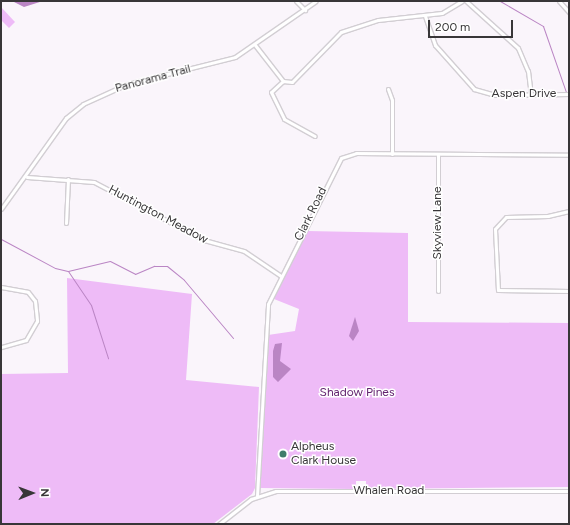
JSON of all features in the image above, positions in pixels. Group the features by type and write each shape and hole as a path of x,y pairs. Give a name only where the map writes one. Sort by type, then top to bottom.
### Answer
{"street":[{"path":"296,1 305,10"},
{"name":"Panorama Trail","path":"1,209 27,177 66,118 91,99 134,82 226,61 255,45 316,1"},
{"path":"315,136 284,119 271,92 283,81 296,79 329,40 341,32 378,20 425,16 450,11 462,1"},
{"path":"466,1 515,44 527,66 531,95"},
{"path":"559,1 569,12"},
{"name":"Aspen Drive","path":"425,16 434,45 474,90 495,95 569,94"},
{"path":"255,45 283,81"},
{"path":"388,89 392,100 392,154"},
{"name":"Clark Road","path":"257,496 266,313 281,276 341,158 351,153 569,154"},
{"name":"Skyview Lane","path":"438,154 438,291"},
{"name":"Huntington Meadow","path":"27,177 94,182 209,242 244,251 281,276"},
{"path":"66,223 68,179"},
{"path":"569,210 548,216 501,219 495,229 495,285 500,291 569,291"},
{"path":"1,287 28,292 35,301 37,321 26,340 1,347"},
{"name":"Whalen Road","path":"219,524 257,496 281,491 569,491"}],"green space":[{"path":"1,7 15,22 9,28 1,20"},
{"name":"Shadow Pines","path":"307,231 408,233 408,322 569,323 569,487 366,489 366,481 356,481 356,489 260,488 268,335 295,331 299,309 274,299"},
{"path":"67,278 192,294 186,380 259,387 255,488 252,494 213,524 1,524 1,374 68,373"}],"shaded area":[{"path":"12,1 43,1 24,7"},
{"path":"355,317 359,331 353,341 349,336"},
{"path":"282,343 280,361 291,369 278,382 273,377 273,351 275,344"}],"waterway":[{"path":"500,1 543,26 566,92"},
{"path":"1,239 55,268 68,271 110,261 135,274 154,266 167,266 184,280 233,338"},
{"path":"68,271 91,305 108,358"}],"place":[{"name":"Alpheus Clark House","path":"283,454"}]}
